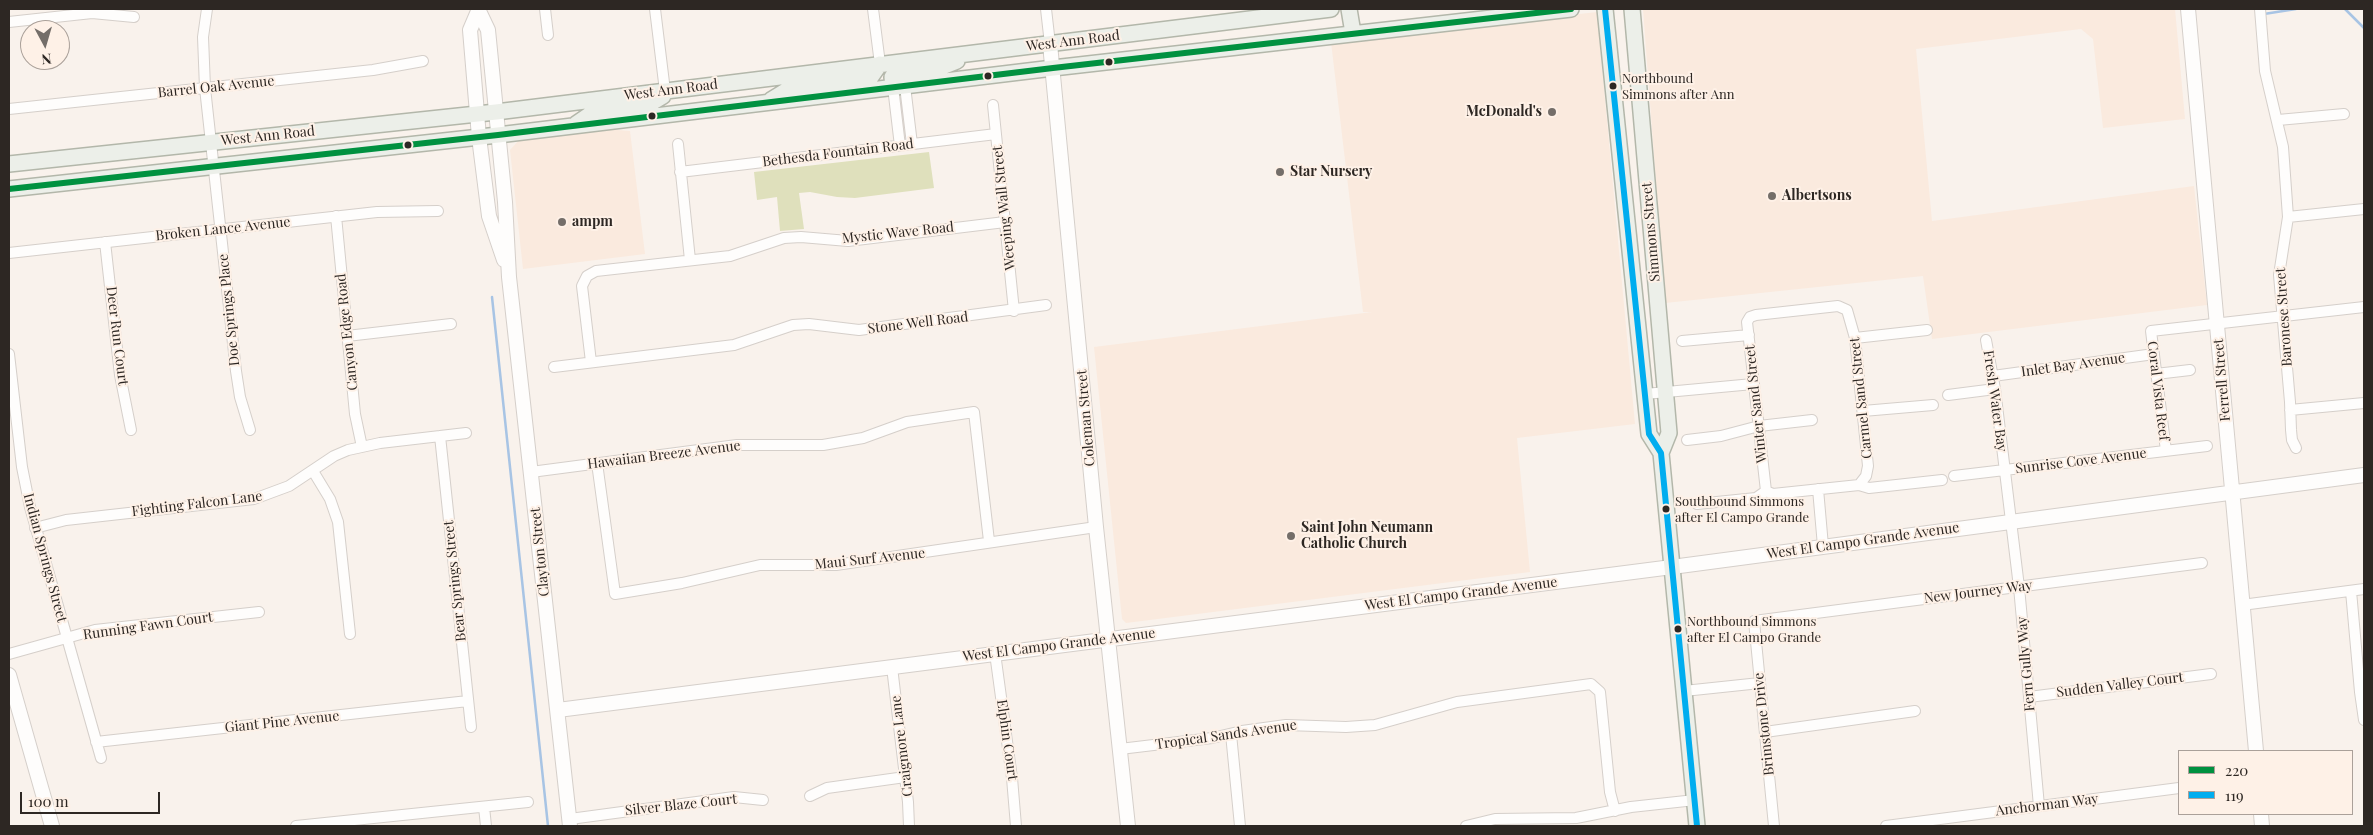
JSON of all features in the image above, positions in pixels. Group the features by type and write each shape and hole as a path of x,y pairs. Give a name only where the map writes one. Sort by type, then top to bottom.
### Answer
{"main road":[{"name":"West Ann Road","path":"9,164 496,112 1332,9"},
{"path":"1349,9 1353,33"},
{"name":"West Ann Road","path":"9,189 498,135 1053,68 1571,9"},
{"name":"Simmons Street","path":"1605,9 1649,434 1661,453"},
{"name":"Simmons Street","path":"1632,9 1669,432 1661,453 1698,826"},
{"path":"899,87 892,77 942,67 977,53"},
{"path":"765,103 789,89 871,77 880,64"},
{"path":"573,126 596,111 658,100 664,96 665,90"}],"street":[{"name":"Doe Springs Place","path":"207,9 203,37 205,88 236,371 242,406 250,430"},
{"name":"Clayton Street","path":"478,9 488,30 506,214 509,277 570,822"},
{"name":"Clayton Street","path":"478,9 470,30 479,137 489,216 509,277"},
{"path":"545,9 548,35"},
{"path":"655,9 665,90"},
{"path":"873,9 880,64"},
{"name":"Coleman Street","path":"1046,9 1096,527 1128,826"},
{"name":"Ferrell Street","path":"2188,9 2256,750"},
{"name":"Baronese Street","path":"2260,9 2265,71 2283,147 2288,217 2280,261 2292,440 2296,448"},
{"path":"9,22 92,13 134,17"},
{"name":"Barrel Oak Avenue","path":"9,109 373,70 423,61"},
{"path":"899,87 912,144"},
{"path":"899,87 900,146"},
{"name":"Weeping Wall Street","path":"993,105 1014,311"},
{"path":"2278,120 2344,114"},
{"name":"Bethesda Fountain Road","path":"680,172 996,134"},
{"path":"678,144 690,260"},
{"path":"2288,217 2364,209"},
{"name":"Broken Lance Avenue","path":"9,253 336,216 377,212 438,211"},
{"path":"489,216 506,214"},
{"name":"Canyon Edge Road","path":"336,216 355,414 362,447"},
{"name":"Mystic Wave Road","path":"591,362 582,286 586,276 596,271 730,256 784,238 801,237 848,241 1005,222"},
{"name":"Deer Run Court","path":"105,242 120,374 131,430"},
{"name":"Stone Well Road","path":"554,366 734,344 793,326 810,324 859,330 1014,311 1046,305"},
{"name":"Winter Sand Street","path":"1766,491 1753,384 1748,322 1750,318 1756,315 1838,306 1847,310"},
{"path":"2217,322 2364,307"},
{"name":"Carmel Sand Street","path":"1847,310 1855,338 1868,466 1866,476 1859,485"},
{"name":"Coral Vista Reef","path":"2166,451 2151,331 2217,322"},
{"path":"347,336 451,324"},
{"path":"1855,338 1927,330"},
{"path":"1682,341 1749,335"},
{"name":"Fresh Water Bay","path":"1986,340 1990,372 1993,376 1995,389 2011,521"},
{"name":"Indian Springs Street","path":"9,354 11,402 22,467 36,528 100,758"},
{"name":"Inlet Bay Avenue","path":"1993,376 2154,354"},
{"path":"2156,374 2190,370"},
{"path":"1646,394 1753,384"},
{"path":"1948,395 1995,389"},
{"path":"2290,410 2364,403"},
{"path":"1863,411 1933,405"},
{"name":"Hawaiian Breeze Avenue","path":"531,472 737,445 823,445 863,438 907,422 974,412 989,542"},
{"path":"1687,440 1721,436 1759,426 1812,420"},
{"name":"Fighting Falcon Lane","path":"36,528 66,520 254,499 289,486 334,456 362,447 466,433"},
{"name":"Bear Springs Street","path":"440,436 471,727"},
{"name":"Sunrise Cove Avenue","path":"1954,476 2207,446"},
{"name":"Maui Surf Avenue","path":"597,463 615,594 760,566 836,565 926,554 989,542 1096,527"},
{"path":"313,471 330,499 338,522 350,634"},
{"name":"West El Campo Grande Avenue","path":"558,710 1672,567 2364,475"},
{"path":"1697,504 1756,498 1766,491 1773,494 1859,485 1869,488 1942,480"},
{"path":"1818,489 1823,546"},
{"name":"Fern Gully Way","path":"2011,521 2019,587 2039,806"},
{"name":"New Journey Way","path":"1754,621 2202,564"},
{"path":"2242,605 2364,589"},
{"path":"2351,591 2364,720"},
{"name":"Running Fawn Court","path":"9,654 94,630 259,612"},
{"name":"Brimstone Drive","path":"1754,621 1774,826"},
{"name":"Elphin Court","path":"995,653 1012,778 1016,826"},
{"name":"Craigmore Lane","path":"892,667 910,818 909,826"},
{"name":"Sudden Valley Court","path":"2029,697 2210,674"},
{"path":"9,675 52,826"},
{"path":"1684,691 1760,683"},
{"name":"Tropical Sands Avenue","path":"1120,749 1212,738 1286,725 1346,727 1375,725 1457,702 1591,684 1600,692 1610,792 1615,811"},
{"name":"Giant Pine Avenue","path":"96,742 468,701"},
{"path":"1765,732 1915,711"},
{"path":"1231,734 1240,826"},
{"path":"810,796 827,788 905,777"},
{"name":"Anchorman Way","path":"1886,826 2178,788"},
{"name":"Silver Blaze Court","path":"570,822 734,797 763,800"},
{"path":"1466,826 1495,819 1566,819 1695,800"},
{"path":"296,826 528,802"},
{"path":"484,807 486,826"}],"shaded area":[{"path":"1643,9 2175,9 2185,119 2103,128 2093,39 2081,29 1916,49 1932,221 2194,186 2207,305 1932,339 1923,276 1665,303"},
{"path":"1597,12 1635,424 1517,438 1530,572 1126,623 1122,619 1094,347 1372,312 1363,312 1331,42"},
{"path":"605,129 630,131 645,254 523,269 510,150 519,140"}],"green space":[{"path":"929,152 934,188 855,198 810,192 799,193 804,229 780,231 777,197 757,200 754,172"}],"waterway":[{"path":"2264,14 2296,9"},
{"path":"2345,9 2364,28"},
{"path":"492,297 548,826"}],"transit line":[{"name":"220","path":"9,189 498,135 1053,68 1571,9"},
{"name":"119","path":"1605,9 1649,434 1661,453 1697,826"}],"place":[{"name":"Northbound Simmons after Ann","path":"1613,86"},
{"name":"McDonald's","path":"1552,112"},
{"name":"Star Nursery","path":"1280,172"},
{"name":"Albertsons","path":"1772,196"},
{"name":"ampm","path":"562,222"},
{"name":"Southbound Simmons after El Campo Grande","path":"1666,509"},
{"name":"Saint John Neumann Catholic Church","path":"1291,536"},
{"name":"Northbound Simmons after El Campo Grande","path":"1678,629"}]}
